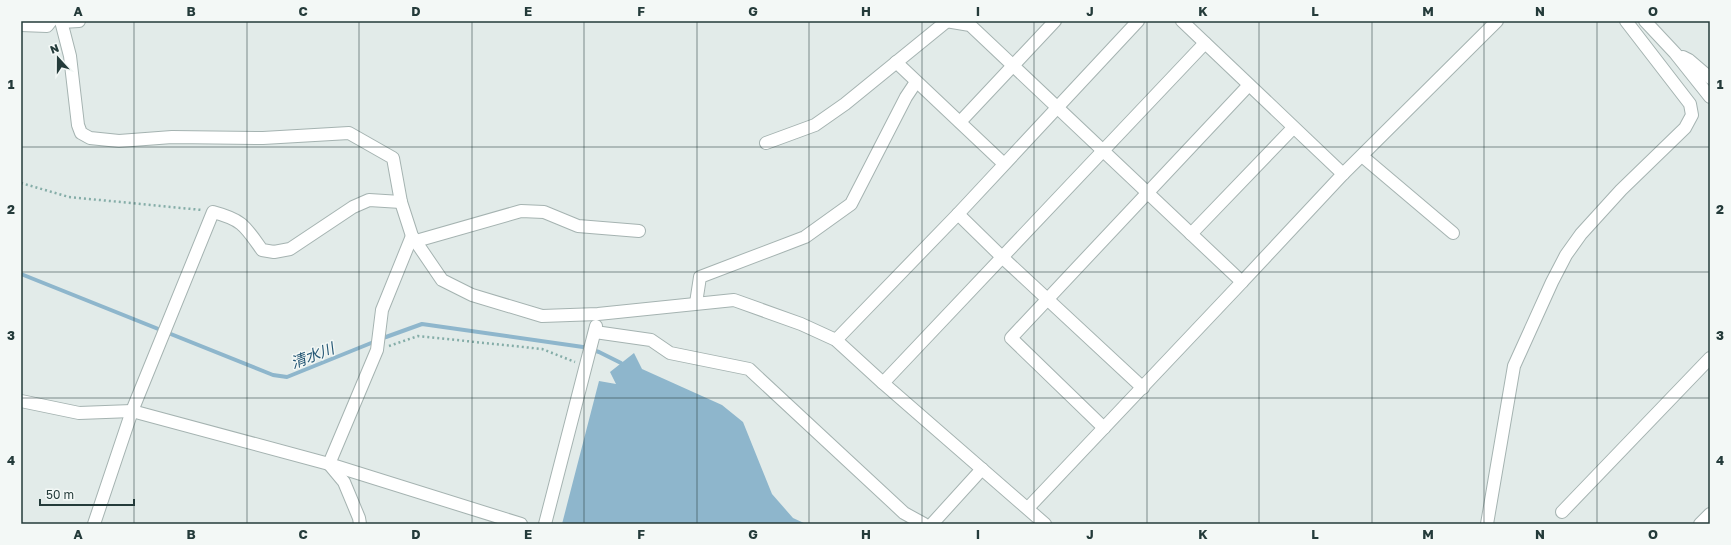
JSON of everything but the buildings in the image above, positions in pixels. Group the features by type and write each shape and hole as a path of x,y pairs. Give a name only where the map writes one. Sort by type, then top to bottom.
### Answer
{"street":[{"path":"58,21 70,56 78,125 80,133 85,136 90,138 119,141 172,137 263,138 349,133 393,158 401,202 414,239 442,280 472,295 542,316 598,314 734,300 801,324 836,340 883,383 1045,524"},
{"path":"21,25 47,26 58,21 79,21"},
{"path":"766,143 815,125 845,104 947,21 970,24 1242,282"},
{"path":"960,122 1055,21"},
{"path":"836,340 958,214 1138,21"},
{"path":"1182,21 1248,86 1343,174"},
{"path":"1028,508 1143,388 1343,174 1497,21"},
{"path":"1487,524 1514,366 1552,282 1566,255 1581,234 1621,190 1685,128 1692,115 1690,104 1626,21"},
{"path":"1645,21 1675,53 1710,97"},
{"path":"883,383 1205,42"},
{"path":"1675,53 1689,60 1710,78"},
{"path":"896,62 1004,164"},
{"path":"696,303 700,277 805,237 851,204 906,97 916,82"},
{"path":"1104,428 1011,338 1248,86"},
{"path":"1191,234 1293,128"},
{"path":"1362,156 1453,233"},
{"path":"94,524 132,411 213,212 232,217 245,226 262,250 274,252 290,249 353,207 369,200 401,202"},
{"path":"414,239 520,211 544,212 578,226 639,231"},
{"path":"958,214 1002,258 1143,388"},
{"path":"328,464 377,349 382,310 414,239"},
{"path":"546,524 587,365 598,314"},
{"path":"594,336 651,340 670,353 749,369 904,513 924,524"},
{"path":"1562,512 1710,358"},
{"path":"21,400 79,413 132,411 328,464 521,524"},
{"path":"328,464 344,482 360,518 360,524"},
{"path":"932,524 982,469"},
{"path":"1700,524 1710,514"}],"path":[{"path":"21,183 69,197 213,212"},
{"path":"377,349 418,336 542,349 587,365"}],"water":[{"path":"634,353 642,369 722,405 743,422 772,494 793,518 806,524 562,524 599,381 616,384 610,372"}],"waterway":[{"name":"清水川","path":"21,274 273,375 287,377 422,324 583,347 599,352 621,363"}]}
